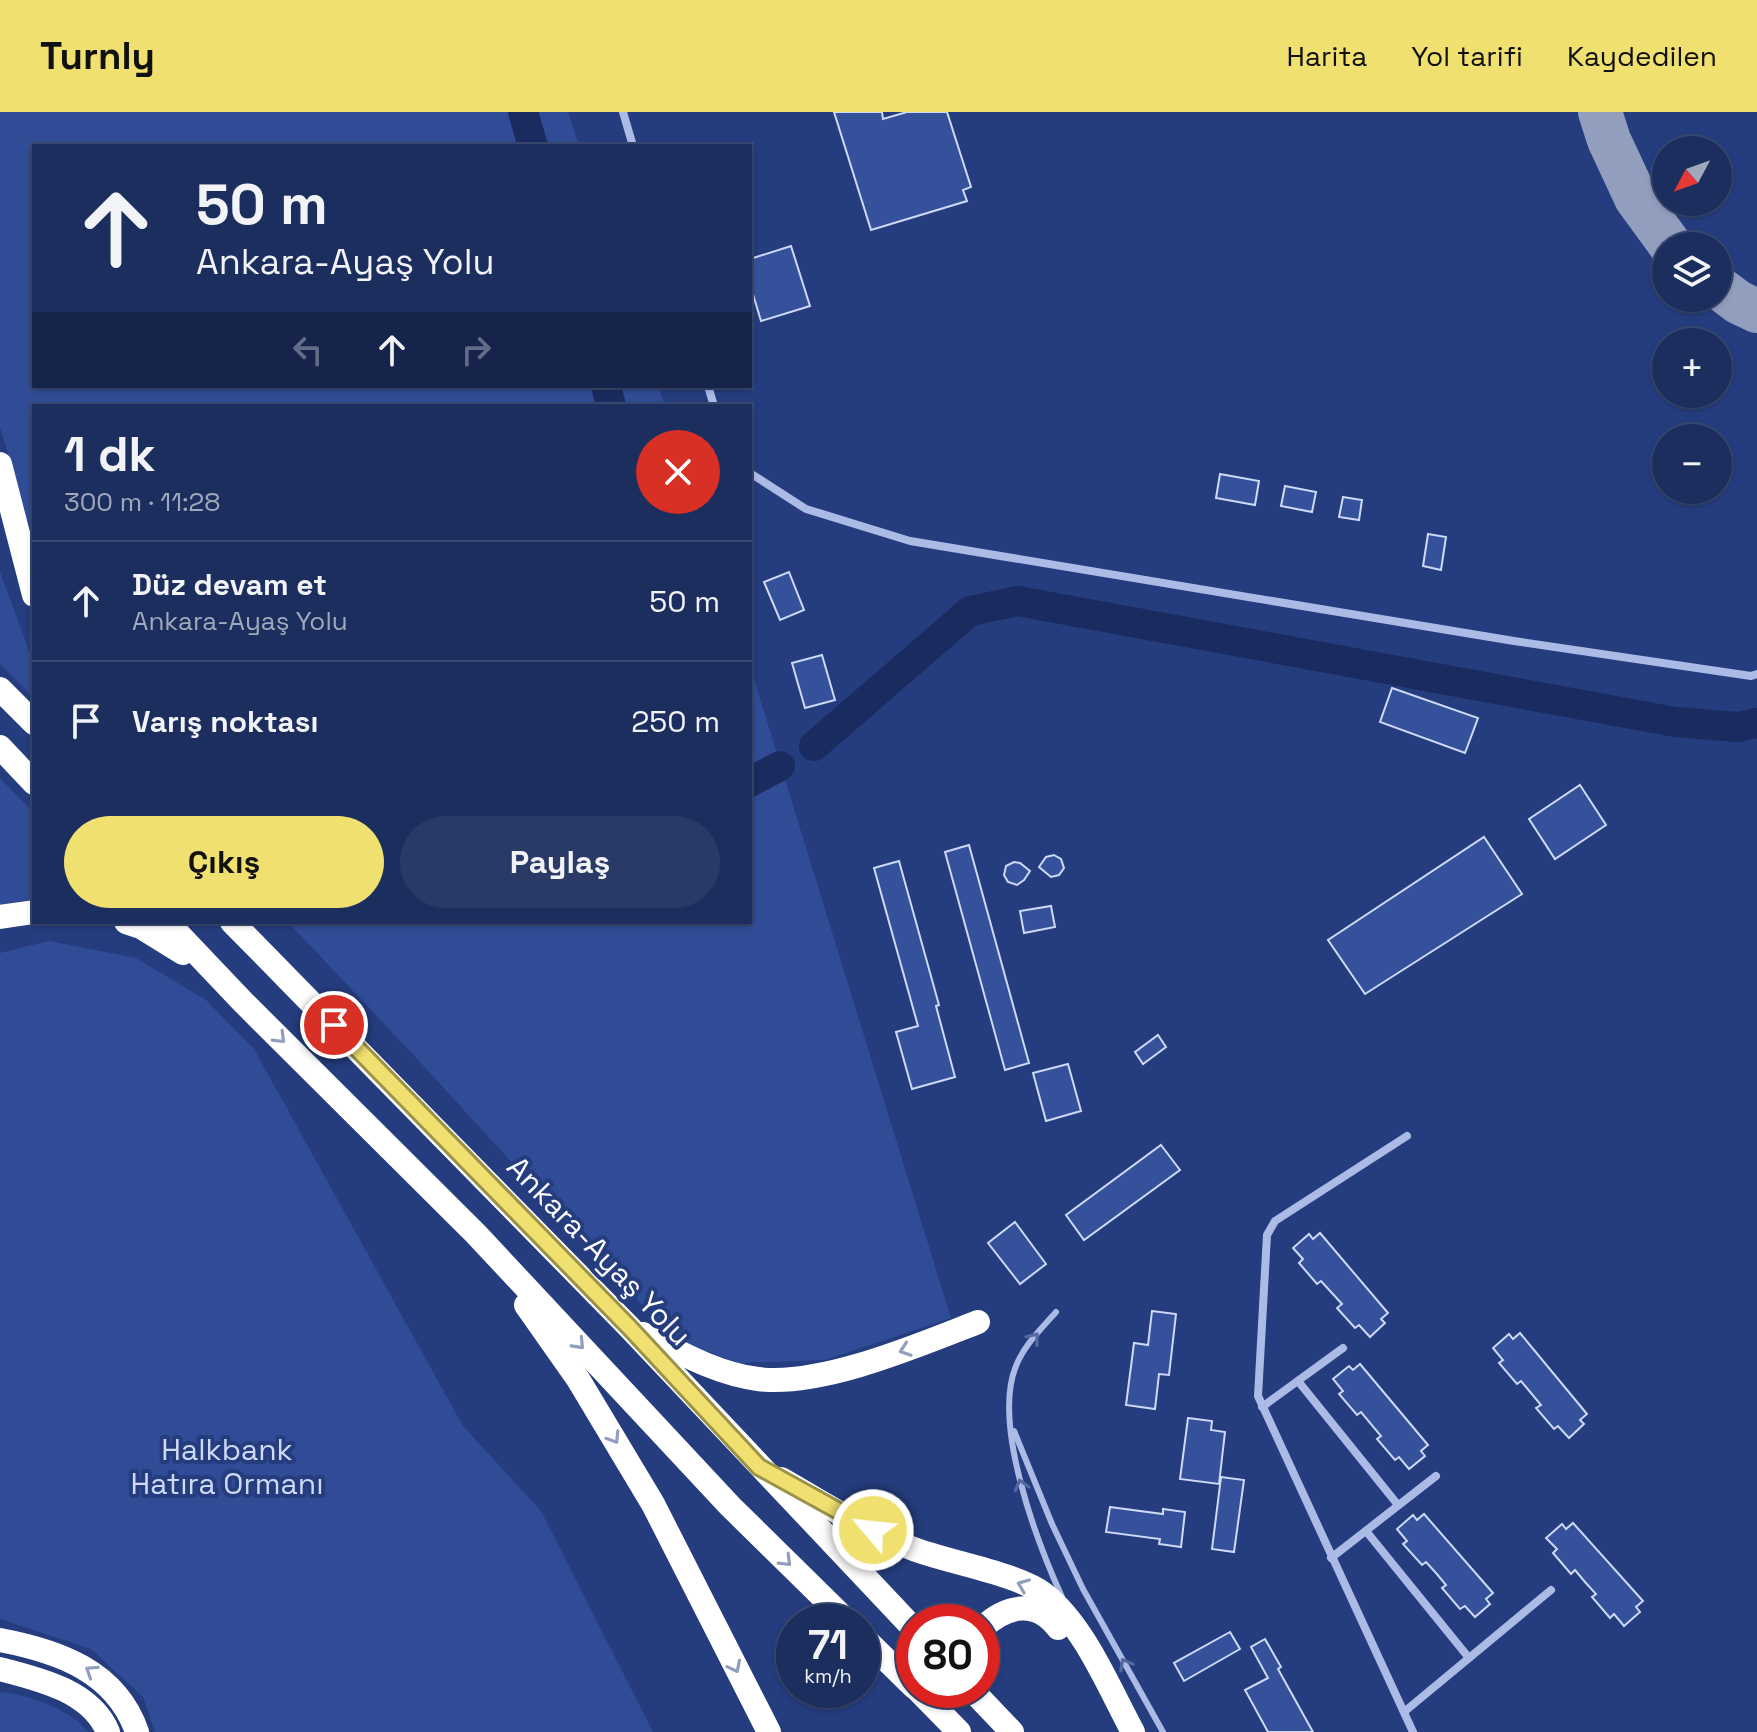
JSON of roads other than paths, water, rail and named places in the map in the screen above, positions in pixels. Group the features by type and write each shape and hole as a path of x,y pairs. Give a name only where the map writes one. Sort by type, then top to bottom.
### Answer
{"highway":[{"path":"0,464 32,587"},
{"path":"0,689 32,721"},
{"path":"0,747 32,781"},
{"path":"0,917 32,912"},
{"path":"130,924 175,946 243,1002"},
{"path":"169,924 476,1234 730,1506 830,1604"},
{"name":"Ankara-Ayaş Yolu","path":"234,924 630,1328 896,1610"},
{"path":"247,924 313,1004"},
{"path":"476,1234 578,1379 653,1504 769,1732"},
{"path":"630,1328 710,1367 756,1379 794,1381 902,1352 978,1322"},
{"path":"759,1467 913,1549 1011,1579 1042,1593 1063,1612 1080,1636 1133,1732"},
{"path":"1000,1616 1018,1608 1035,1608 1044,1613 1063,1635 1118,1732"},
{"path":"0,1640 28,1645 74,1660 105,1681 132,1717 137,1732"},
{"path":"880,1654 896,1670"},
{"path":"0,1669 53,1684 83,1701 104,1723 108,1732"},
{"path":"936,1708 959,1732"},
{"path":"991,1708 1012,1732"}],"street":[{"path":"623,112 632,144"},
{"path":"752,474 806,509 910,541 1498,638 1751,676 1757,674"},
{"path":"1407,1136 1275,1221 1267,1235 1258,1396 1413,1732"},
{"path":"1262,1407 1343,1348"},
{"path":"1298,1381 1398,1505"},
{"path":"1331,1558 1436,1476"},
{"path":"1366,1531 1469,1658"},
{"path":"1404,1712 1551,1590"}],"lane":[{"path":"1056,1312 1027,1346 1015,1367 1011,1389 1011,1423 1014,1460 1032,1523 1080,1636"},
{"path":"1011,1423 1052,1524 1083,1589 1163,1732"}],"waterway":[{"path":"523,112 532,144"},
{"path":"606,388 610,404"},
{"path":"814,746 970,611 1018,601 1675,722 1738,727 1757,723"},
{"path":"752,781 780,766"}],"park label":[{"name":"Halkbank Hatıra Ormanı","path":"227,1467"}]}
